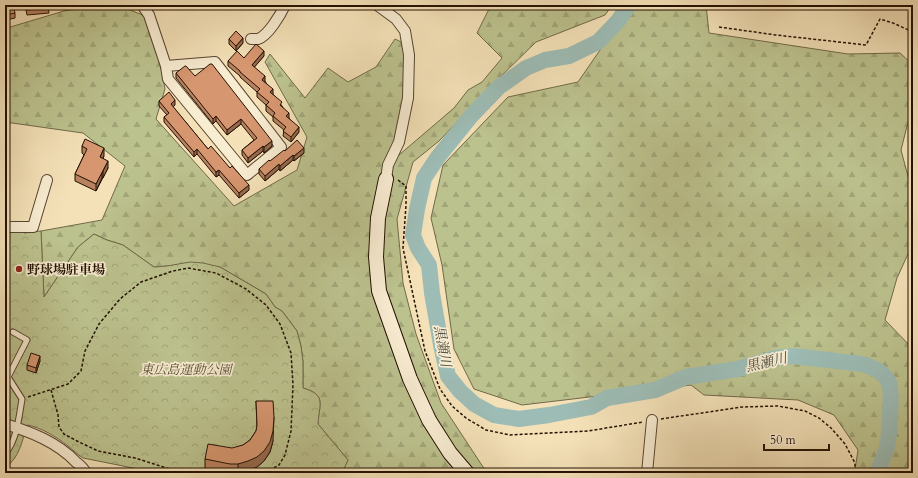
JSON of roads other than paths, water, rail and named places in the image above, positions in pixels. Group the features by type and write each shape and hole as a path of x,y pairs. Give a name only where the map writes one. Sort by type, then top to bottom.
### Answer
{"street":[{"path":"142,5 149,15 166,66 168,79 247,175 281,147 215,62 166,66"},
{"path":"251,39 258,39 264,35 282,14 285,5"},
{"path":"377,5 396,19 405,31 409,54 408,98 399,142 388,165 378,218 376,257 379,291 410,379 429,420 450,453 467,473"},
{"path":"5,228 29,230 33,226 47,180"},
{"path":"647,473 652,420"},
{"path":"5,424 40,436 69,454 86,473"}],"lane":[{"path":"5,454 11,444 17,427 22,399 6,379 27,340 13,332"}],"waterway":[{"name":"黒瀬川","path":"629,5 618,21 598,42 569,56 545,60 526,68 499,87 471,116 438,157 424,178 413,235 418,248 429,265 432,293 448,376 460,391 474,404 494,415 519,419 591,407 607,398 655,390 686,377 738,369 775,358 793,356 862,364 874,368 887,379 891,394 888,442 877,473"}],"place":[{"name":"野球場駐車場","path":"19,269"}],"park label":[{"name":"東広島運動公園","path":"186,369"}]}
